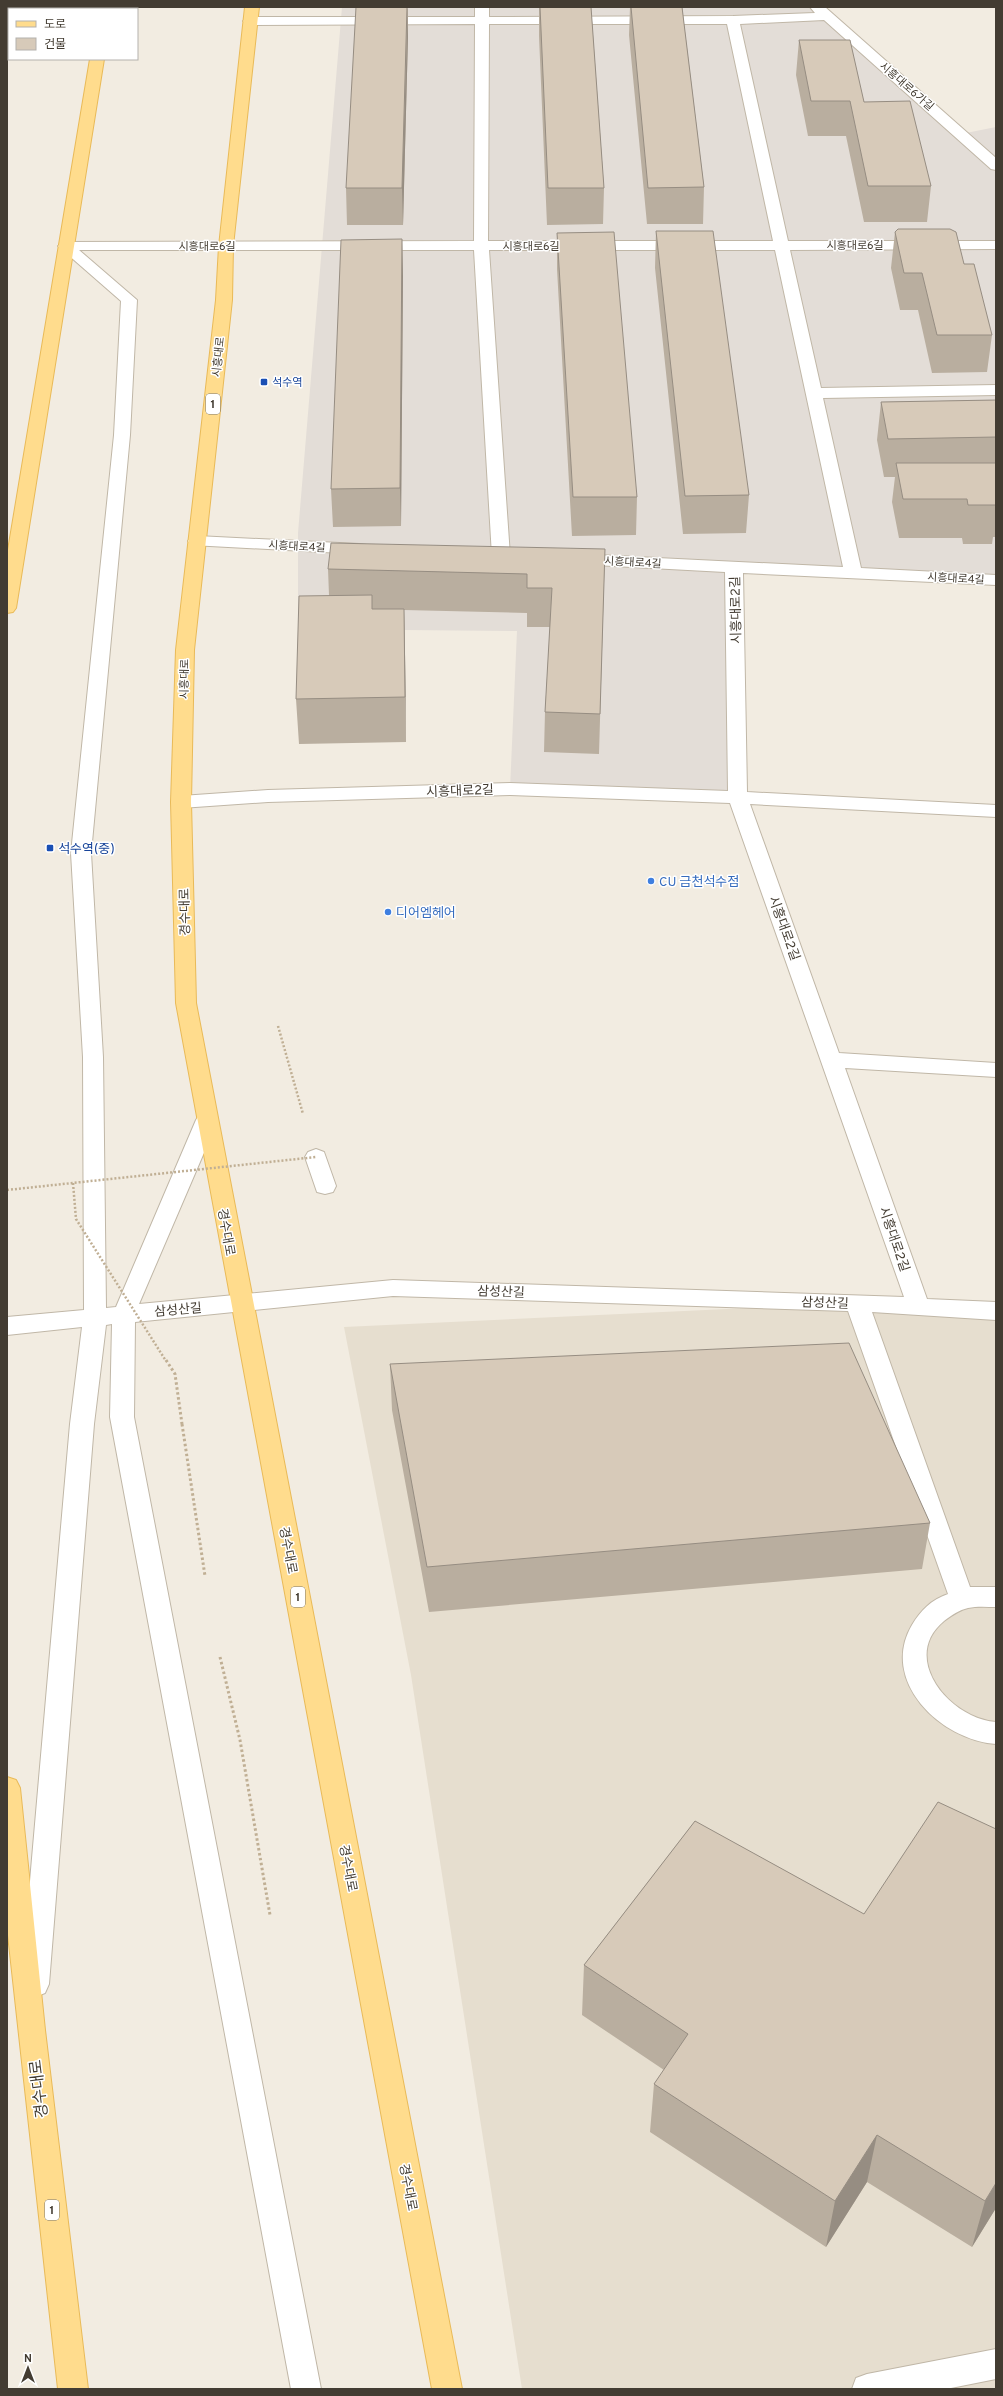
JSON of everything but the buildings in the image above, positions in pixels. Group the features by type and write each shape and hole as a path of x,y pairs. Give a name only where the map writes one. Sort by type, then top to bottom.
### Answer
{"main road":[{"name":"시흥대로","path":"182,802 185,650 224,300 226,246 251,14"},
{"path":"7,608 65,246 97,60"},
{"name":"경수대로","path":"182,802 186,1003 240,1303 263,1413 447,2389"},
{"name":"경수대로","path":"7,1788 31,2030 73,2389"}],"street":[{"name":"시흥대로6가길","path":"817,7 996,166"},
{"path":"251,14 648,13 733,20 827,16"},
{"path":"482,14 481,246 501,556"},
{"path":"733,20 853,573"},
{"name":"시흥대로6길","path":"65,246 996,245"},
{"path":"31,2030 82,1424 95,1317 93,1050 81,853 122,435 129,300 65,246"},
{"path":"813,393 996,390"},
{"name":"시흥대로4길","path":"197,541 377,550"},
{"name":"시흥대로4길","path":"563,559 996,580"},
{"name":"시흥대로2길","path":"734,567 738,797 918,1306"},
{"name":"시흥대로2길","path":"182,802 268,796 510,789 738,797 996,811"},
{"path":"832,1060 996,1070"},
{"path":"207,1120 124,1314 122,1418 306,2389"},
{"path":"315,1153 325,1186"},
{"name":"삼성산길","path":"7,1326 393,1288 857,1303 996,1311"},
{"path":"857,1303 962,1599"},
{"path":"996,1597 986,1596 962,1599 940,1609 923,1625 914,1645 914,1667 923,1689 940,1710 963,1724 996,1733"},
{"path":"867,2389 996,2364"}],"path":[{"path":"278,1026 305,1120"},
{"path":"7,1190 315,1153"},
{"path":"73,1183 76,1219 175,1374 205,1578"}],"shaded area":[{"path":"342,7 817,7 961,134 996,127 996,580 734,567 738,797 510,789 517,631 298,629 298,533"},
{"path":"857,1303 996,1311 996,2389 522,2389 411,1675 344,1327"}],"place":[{"name":"석수역","path":"264,382"},
{"name":"석수역(중)","path":"50,848"},
{"name":"CU 금천석수점","path":"651,881"},
{"name":"디어엠헤어","path":"388,912"}]}
